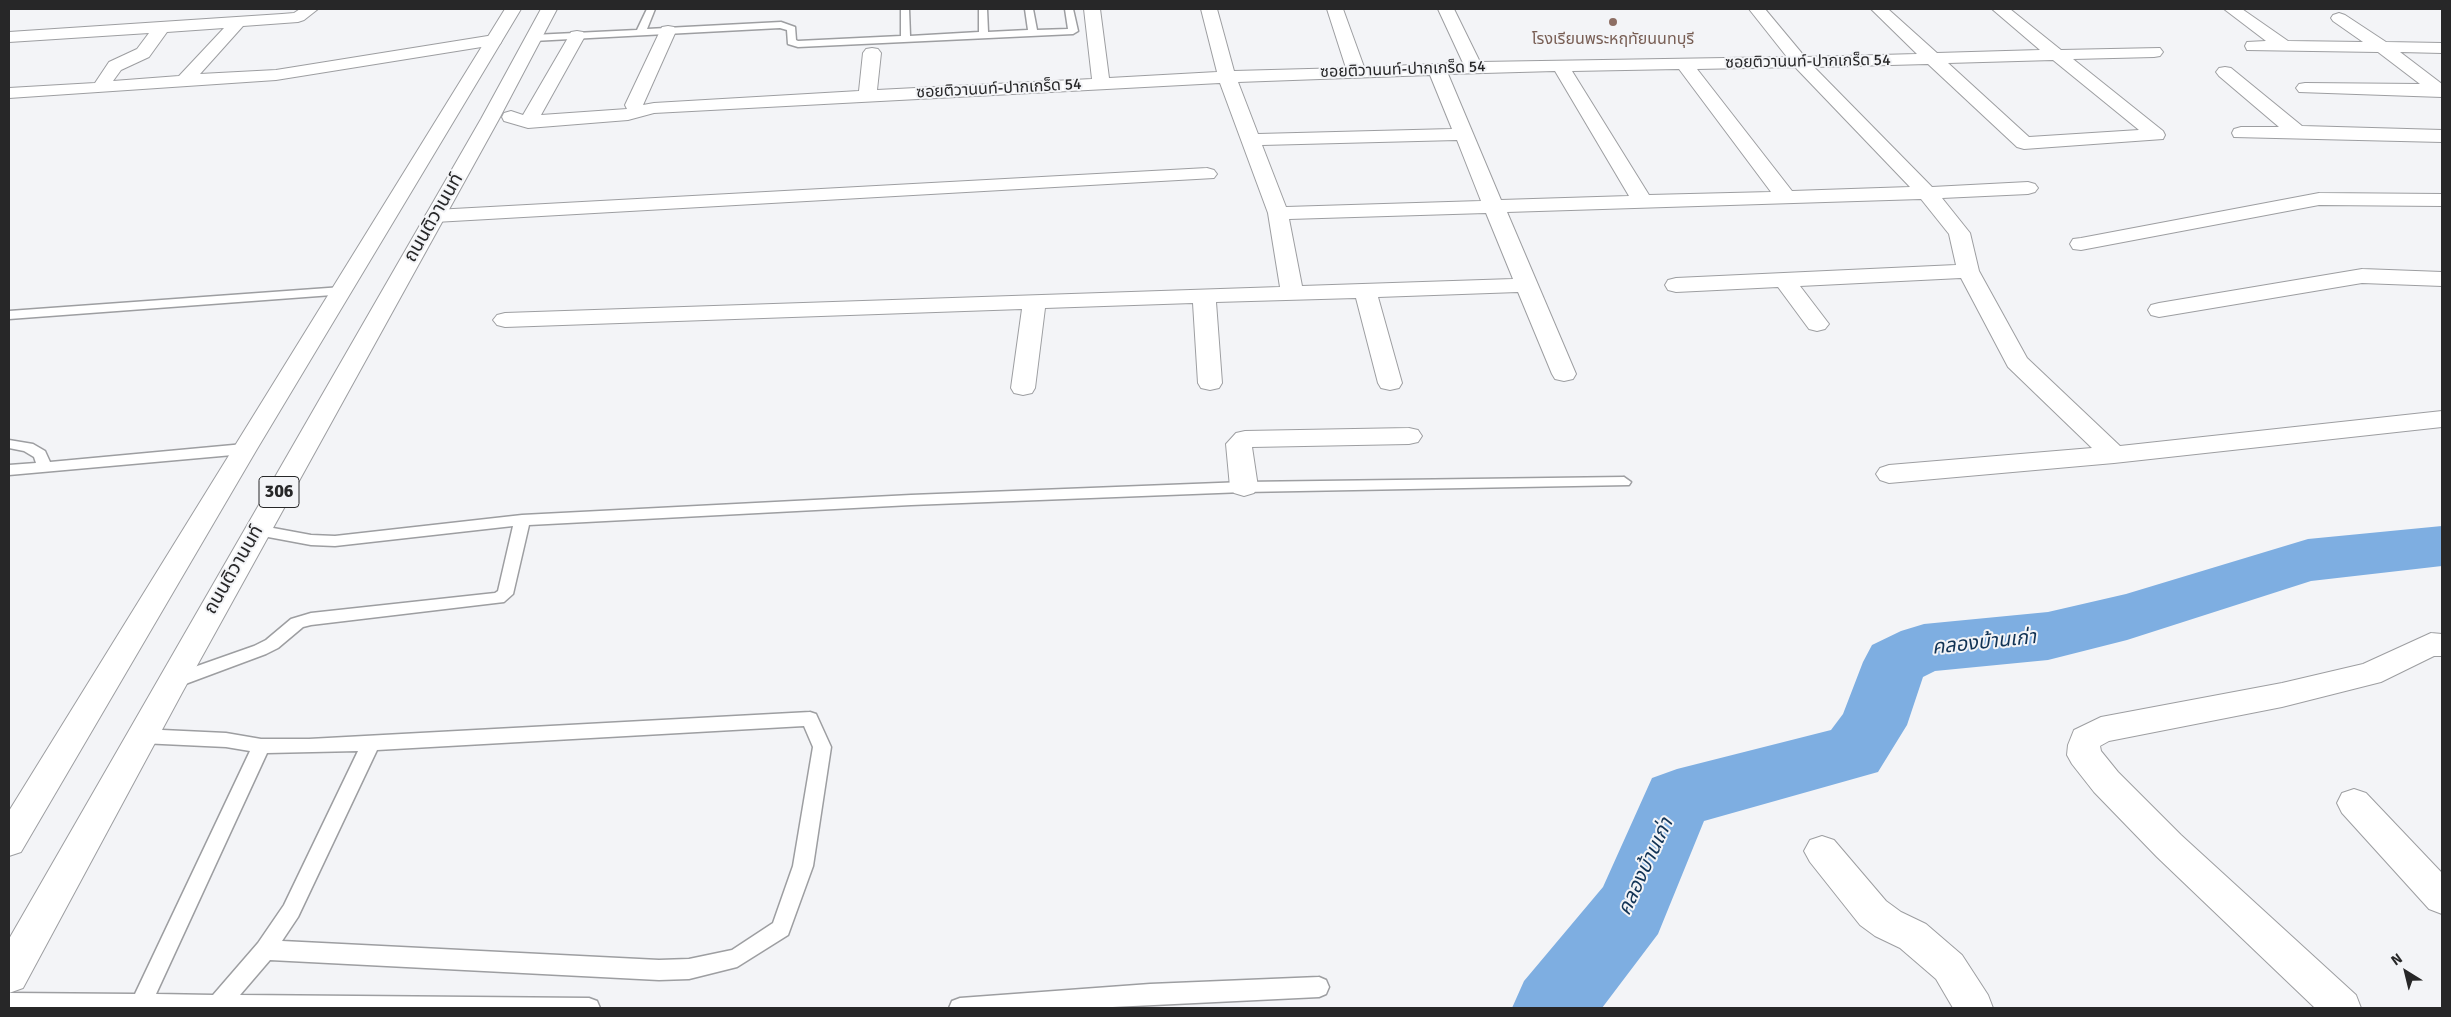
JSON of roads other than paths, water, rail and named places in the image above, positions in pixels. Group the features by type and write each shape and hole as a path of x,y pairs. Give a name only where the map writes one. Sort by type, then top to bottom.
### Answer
{"street":[{"path":"9,37 162,28 298,17 310,9"},
{"name":"306","path":"9,841 244,449 513,9"},
{"name":"ถนนติวานนท์","path":"9,976 171,682 434,216 516,118 533,38 549,9"},
{"path":"1092,9 1101,83"},
{"path":"1209,9 1227,76 1278,213 1292,292"},
{"path":"1335,9 1357,72"},
{"path":"1446,9 1474,67"},
{"path":"1757,9 1800,62 1927,193 1959,233 1968,271 2017,362 2114,455"},
{"path":"1879,9 2024,143 2156,135 2000,9"},
{"path":"2232,9 2284,46"},
{"path":"2339,18 2441,91"},
{"path":"185,80 238,22"},
{"path":"102,88 134,75 143,64 143,53 162,28"},
{"path":"634,105 668,31"},
{"path":"9,54 29,36"},
{"path":"516,118 577,36"},
{"path":"2253,46 2442,48"},
{"path":"9,93 240,77 269,82 318,78 450,60 488,49"},
{"name":"ซอยติวานนท์-ปากเกร็ด 54","path":"516,118 628,114 654,108 1227,76 1437,70 1474,67 1800,62 2154,52"},
{"path":"868,96 872,53"},
{"path":"1684,64 1785,196"},
{"path":"1561,67 1642,201"},
{"path":"1437,70 1564,374"},
{"path":"2225,72 2297,132"},
{"path":"2305,88 2441,91"},
{"name":"ซอยติวานนท์-ปากเกร็ด 54","path":"516,118 634,105 654,108"},
{"path":"2241,134 2297,132 2442,136"},
{"path":"1250,140 1465,134"},
{"path":"434,216 1207,174"},
{"path":"1278,213 1927,193 2028,188"},
{"path":"2081,244 2319,199 2442,200"},
{"path":"1676,286 1968,271"},
{"path":"2160,310 2362,276 2442,279"},
{"path":"1784,280 1817,324"},
{"path":"505,320 1527,284"},
{"path":"342,291 394,287"},
{"path":"1365,290 1390,383"},
{"path":"1204,295 1210,383"},
{"path":"1023,388 1035,301"},
{"path":"1889,474 2114,455 2442,419"},
{"path":"1244,487 1239,444 1245,439 1409,436"},
{"path":"2342,1008 2148,825 2106,782 2084,755 2084,745 2086,739 2101,730 2282,695 2370,674 2431,644 2442,644"},
{"path":"2354,803 2442,898"},
{"path":"1822,851 1873,913 1888,924 1914,936 1949,966 1974,1008"}],"lane":[{"path":"640,32 651,9"},
{"path":"905,9 906,39"},
{"path":"983,9 984,35"},
{"path":"1029,9 1032,33"},
{"path":"533,38 781,25 792,28 791,42 798,44 1074,31 1070,9"},
{"path":"9,315 342,291"},
{"path":"9,444 28,447 40,454 45,467"},
{"path":"9,470 244,449"},
{"path":"257,530 311,540 335,541 522,520 910,500 1244,487 1624,482"},
{"path":"171,682 260,650 272,644 297,623 311,619 498,598 505,594 522,520"},
{"path":"141,736 226,740 261,746 308,746 810,719 822,747 804,866 781,929 737,958 689,968 659,970 265,950"},
{"path":"218,1005 265,950 291,911 371,743"},
{"path":"140,1006 261,746"},
{"path":"960,1008 1150,1001 1319,987"},
{"path":"9,1003 140,1006 589,1008"}],"waterway":[{"name":"คลองบ้านเก่า","path":"1553,1008 1631,910 1677,799 1854,752 1873,725 1895,662 1924,648 2048,636 2127,617 2308,560 2442,546"}],"place":[{"name":"โรงเรียนพระหฤทัยนนทบุรี","path":"1613,22"}]}
